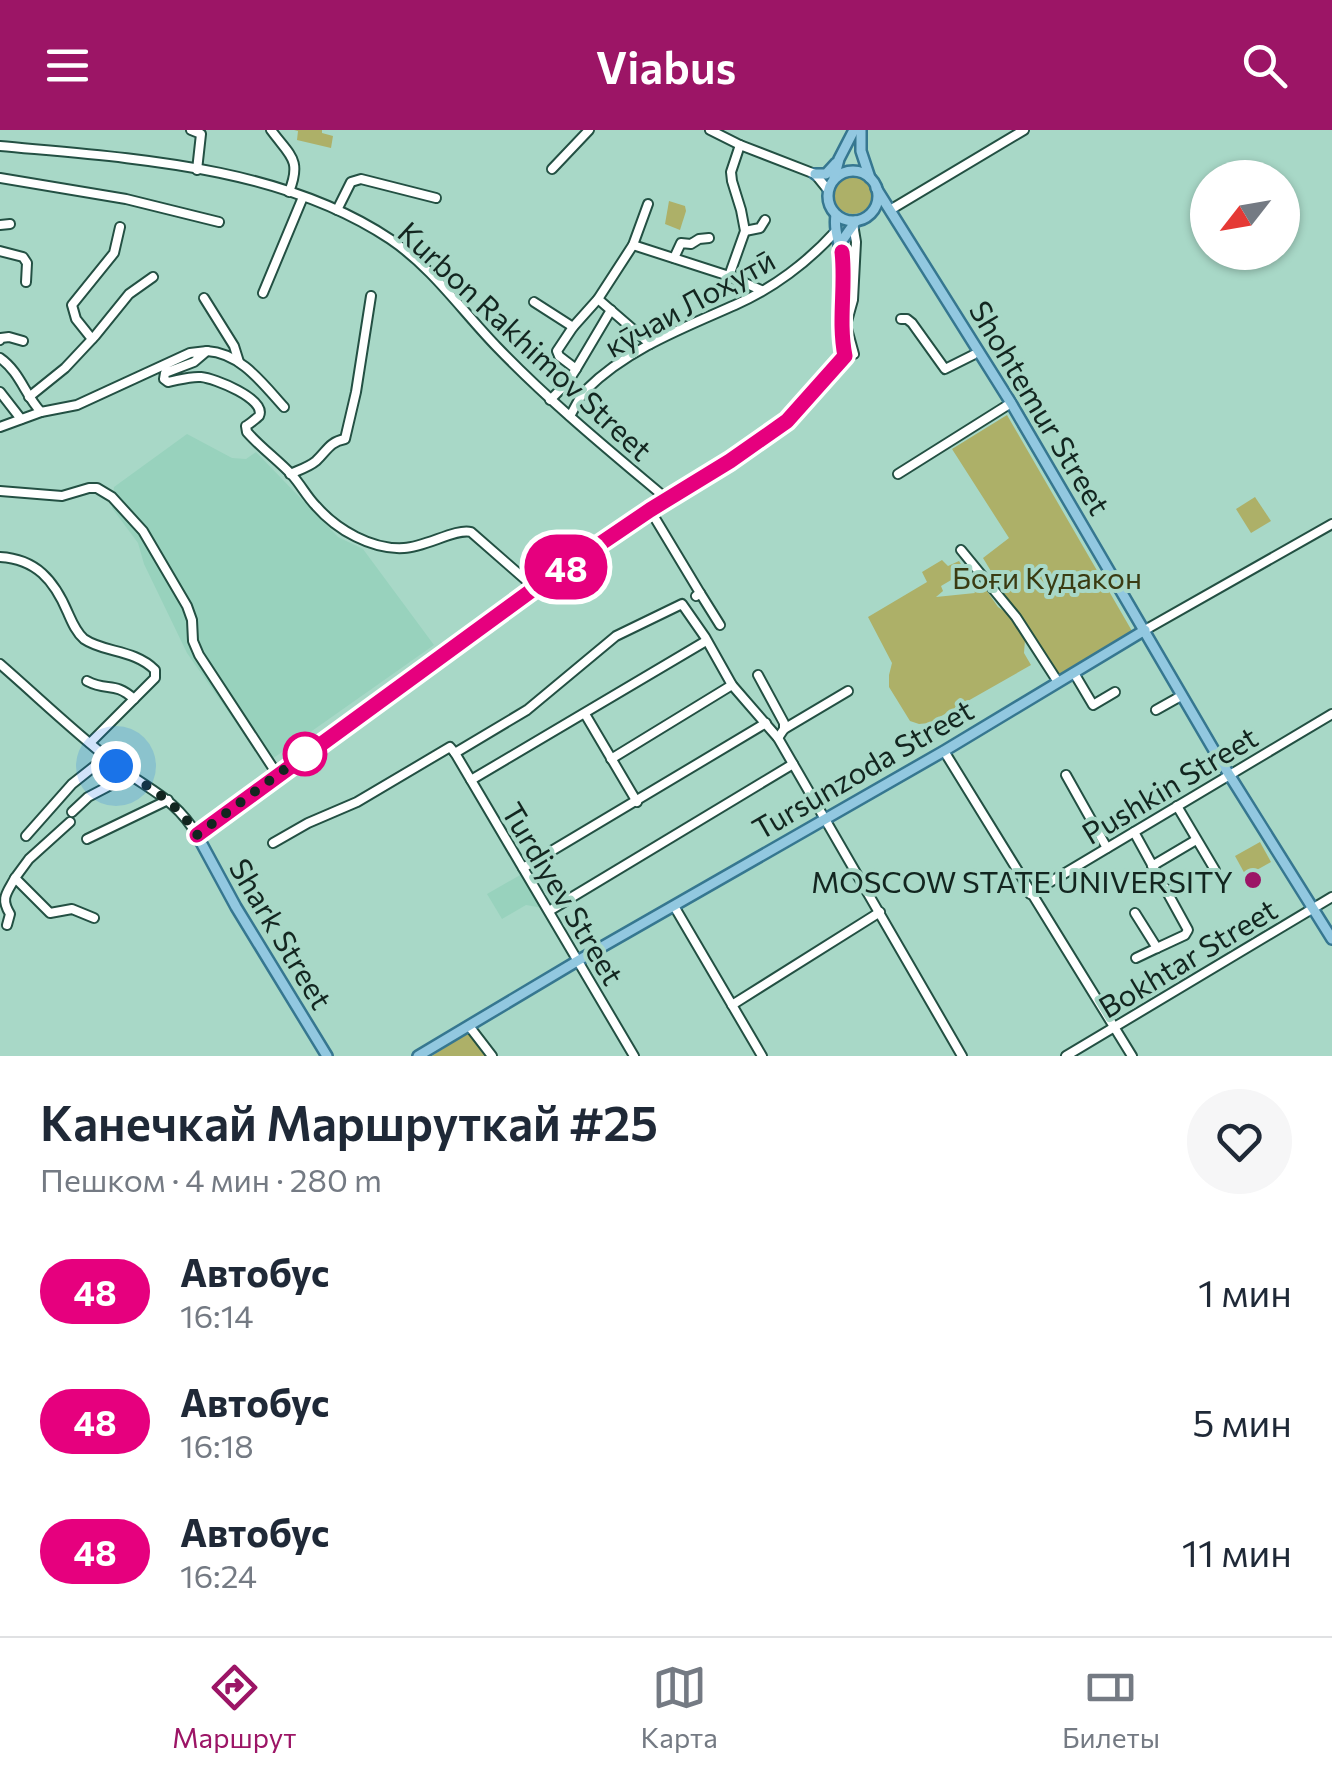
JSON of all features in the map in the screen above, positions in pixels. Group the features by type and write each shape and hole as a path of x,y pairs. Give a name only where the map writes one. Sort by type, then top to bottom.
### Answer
{"main road":[{"path":"815,174 826,174 858,130"},
{"path":"858,130 861,151 876,188 877,202 870,215"},
{"path":"839,159 829,203 836,214 855,223"},
{"path":"831,185 841,174 851,171 870,178"},
{"name":"Shohtemur Street","path":"876,188 1332,939"},
{"path":"840,248 855,223 890,210"},
{"path":"197,835 535,588 787,421 845,356 841,334 844,275 835,232 836,214"},
{"name":"Tursunzoda Street","path":"418,1056 944,752 1145,630"},
{"name":"Shark Street","path":"197,835 327,1056"}],"street":[{"path":"191,130 201,134 196,170"},
{"path":"271,130 296,167 289,192"},
{"path":"552,169 589,130"},
{"path":"710,130 815,174 831,185"},
{"path":"890,210 1024,130"},
{"path":"729,276 745,231 731,172 740,145"},
{"name":"Kurbon Rakhimov Street","path":"0,146 137,158 243,179 336,210 392,240 441,284 550,400 668,500"},
{"path":"0,178 191,213 219,222"},
{"path":"336,210 350,182 360,179 436,198"},
{"path":"263,293 303,197"},
{"path":"576,369 557,354 573,327 598,300 633,244 648,204"},
{"path":"745,231 757,229 766,220"},
{"path":"854,354 846,325 853,300 855,223"},
{"path":"92,339 76,319 72,305 114,252 120,226"},
{"name":"кӯчаи Лоҳутӣ","path":"570,416 584,392 610,370 650,344 738,304 814,255 835,232"},
{"path":"674,258 681,243 708,238"},
{"path":"633,244 760,290"},
{"path":"0,252 24,257 26,282"},
{"path":"29,398 65,368 130,294 153,277"},
{"path":"290,474 314,464 325,448 345,439 371,296"},
{"path":"204,298 234,346 239,362"},
{"path":"598,300 650,344"},
{"path":"534,302 573,327"},
{"path":"550,400 568,383 611,310"},
{"path":"901,319 912,324 945,369 972,354"},
{"path":"0,340 9,337 23,341"},
{"path":"208,351 194,362 164,374 164,379 168,382 201,377 245,394 260,414 246,429 330,522 380,547 397,549 427,544 465,530 535,588"},
{"path":"0,427 41,412 77,405 190,353 208,351 239,362 284,407"},
{"path":"0,358 20,379 41,412"},
{"path":"0,392 21,419"},
{"path":"898,474 1010,403"},
{"path":"1,492 62,496 97,488 112,497 162,561 192,615 192,641 199,656 277,774"},
{"path":"650,510 720,626"},
{"name":"Tursunzoda Street","path":"1145,630 1332,524"},
{"path":"961,550 1016,617 1058,682"},
{"path":"0,557 19,558 51,582 82,637 122,651 155,670 155,678 90,743"},
{"path":"273,842 356,802 450,746 455,753 526,710 616,636 682,604 732,686 778,738 962,1056"},
{"path":"471,780 706,642"},
{"path":"0,664 106,757 168,800 186,817 197,835"},
{"path":"1074,673 1093,705 1114,692"},
{"path":"758,675 784,729"},
{"path":"87,681 97,687 121,688 134,699"},
{"path":"612,758 732,686"},
{"path":"778,738 784,729 848,692"},
{"path":"1156,710 1181,696"},
{"path":"585,714 637,802"},
{"name":"Pushkin Street","path":"1030,894 1332,714"},
{"path":"523,868 766,724"},
{"path":"944,752 1132,1056"},
{"name":"Turdiyev Street","path":"455,753 634,1056"},
{"path":"26,836 72,784 106,757"},
{"path":"550,912 793,764"},
{"path":"7,926 10,914 4,899 29,859 88,797 130,775"},
{"path":"1066,775 1107,848"},
{"path":"87,839 168,800"},
{"path":"1177,806 1215,870"},
{"path":"1134,832 1188,930 1136,958"},
{"path":"1152,866 1196,840"},
{"path":"15,878 50,913 72,909 94,918"},
{"name":"Bokhtar Street","path":"1066,1056 1332,897"},
{"path":"674,906 762,1056"},
{"path":"732,1005 880,912"},
{"path":"1135,913 1157,948"},
{"path":"469,1026 492,1056"}],"shaded area":[{"path":"187,434 232,458 246,459 256,452 338,537 363,549 434,645 265,764 187,653 144,564 138,543 112,508 114,487"},
{"path":"522,874 543,908 526,905 502,919 487,894"}],"green space":[{"path":"294,130 322,130 333,136 331,148 297,140 298,131"},
{"path":"853,176 867,181 872,195 867,209 853,214 839,209 834,195 839,181"},
{"path":"669,201 685,206 680,230 665,224"},
{"name":"Боғи Кудакон","path":"1007,415 1132,631 1055,677 983,558 1009,538 952,449"},
{"path":"1255,497 1271,521 1251,533 1236,509"},
{"path":"942,560 948,566 959,561 1019,628 1031,665 929,723 919,724 910,721 889,687 892,663 868,617 927,582 922,572","holes":["963,573 975,593 936,597 943,591 941,586"]},
{"path":"1260,842 1271,862 1246,876 1235,856"},
{"path":"468,1032 486,1056 432,1056"}],"bus line":[{"name":"48","path":"197,835 535,588 787,421 845,356 841,334 842,252"}],"place":[{"name":"MOSCOW STATE UNIVERSITY","path":"1253,880"}],"route":[{"path":"116,766 177,807 197,835 305,754"}]}
